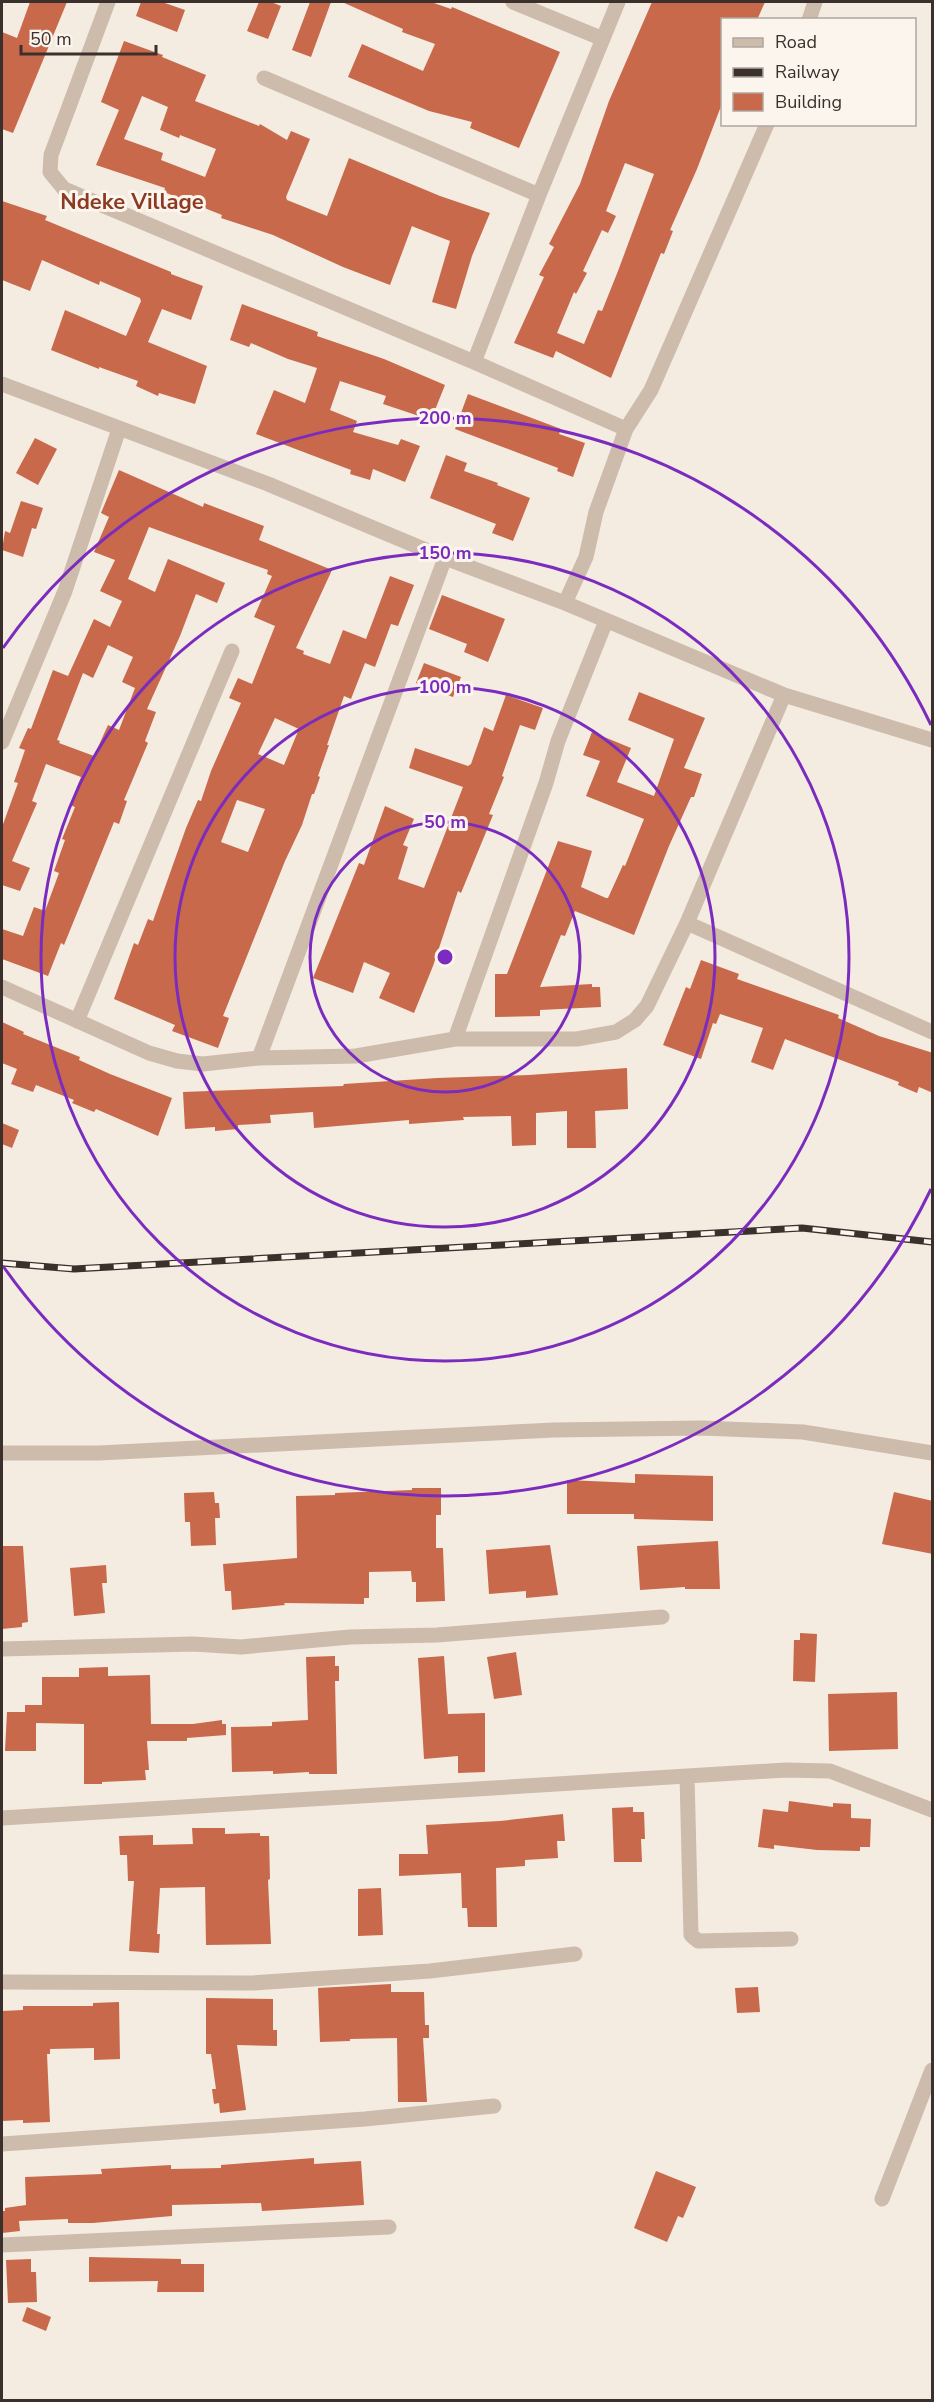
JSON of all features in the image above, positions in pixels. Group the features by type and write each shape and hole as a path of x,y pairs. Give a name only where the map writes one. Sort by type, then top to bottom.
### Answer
{"street":[{"path":"108,2 51,155 50,172 64,189 474,362 626,429"},
{"path":"513,2 603,39"},
{"path":"474,362 618,2"},
{"path":"810,18 815,2"},
{"path":"264,78 539,195"},
{"path":"565,603 586,557 608,473 626,429 651,390 766,126"},
{"path":"2,384 268,484 445,558 565,603 784,695 933,740"},
{"path":"2,742 65,591 119,429"},
{"path":"259,1058 445,558"},
{"path":"455,1039 546,783 558,741 606,621"},
{"path":"77,1021 232,651"},
{"path":"2,987 149,1053 177,1061 203,1064 259,1058 356,1056 455,1039 577,1040 616,1032 635,1020 646,1006 687,923 784,695"},
{"path":"687,923 933,1032"},
{"path":"2,1453 99,1453 542,1431 702,1428 803,1432 933,1453"},
{"path":"2,1649 193,1644 241,1647 350,1637 436,1635 662,1617"},
{"path":"2,1818 786,1770 830,1771 933,1810"},
{"path":"687,1776 693,1939 698,1941 791,1939"},
{"path":"2,1982 252,1983 430,1971 575,1954"},
{"path":"882,2199 933,2070"},
{"path":"2,2144 365,2119 494,2106"},
{"path":"2,2245 388,2227"}],"building":[{"path":"30,2 67,2 13,133 2,129 2,32 17,38"},
{"path":"141,2 162,2 185,10 177,32 136,16"},
{"path":"259,2 271,2 281,6 268,39 247,31"},
{"path":"310,2 331,2 311,57 292,50"},
{"path":"342,2 431,2 451,9 452,7 560,52 519,148 470,128 472,122 429,111 348,77 362,44 423,71 435,44 402,32 403,29"},
{"path":"652,2 765,2 758,18 721,18 721,106 670,230 673,231 664,254 661,253 611,378 556,351 553,358 514,343 544,277 539,275 554,247 549,244 580,184 609,101","holes":["625,163 654,174 602,311 598,310 584,344 557,333 574,292 576,294 587,273 583,271 602,230 608,233 616,216 606,211"]},
{"path":"124,41 163,55 162,57 206,75 195,101 259,126 260,124 287,140 291,131 310,139 286,197 287,200 327,216 349,158 440,196 490,213 472,256 456,309 432,302 450,241 412,226 390,285 343,267 273,235 221,218 222,215 164,192 165,188 96,165 119,110 101,102","holes":["142,96 168,107 160,130 216,149 205,177 161,160 163,153 124,139"]},
{"path":"2,201 47,216 45,220 203,286 191,320 162,309 148,342 207,366 195,404 159,393 158,396 136,386 138,381 51,350 65,310 126,336 141,301 140,298 100,281 99,285 42,260 30,291 2,280"},
{"path":"242,304 318,332 317,336 384,359 445,385 431,420 383,404 386,396 340,381 330,410 357,421 353,432 398,445 401,439 420,446 405,482 373,469 370,480 350,474 351,470 256,434 274,390 305,403 317,368 288,359 251,343 249,347 230,340"},
{"path":"468,394 561,429 559,434 585,443 573,477 557,471 558,468 455,429"},
{"path":"35,438 57,449 38,485 16,473"},
{"path":"446,455 467,463 464,471 530,498 513,541 492,533 496,524 430,498"},
{"path":"119,470 203,507 204,503 264,526 259,540 332,570 296,648 304,651 303,654 330,664 343,630 366,639 390,576 414,585 398,626 391,624 375,667 365,663 351,699 344,696 327,745 329,745 314,794 312,794 302,825 285,861 223,1016 229,1018 218,1048 172,1031 175,1025 114,999 134,943 138,945 148,919 153,921 186,828 198,800 201,801 211,771 241,703 229,698 238,678 252,684 275,626 254,617 272,576 267,574 268,570 149,527 128,579 155,592 168,559 225,583 217,603 196,594 147,709 156,712 145,741 148,743 124,800 127,801 119,824 114,822 64,945 61,943 48,976 2,959 2,929 23,936 34,907 45,911 59,873 54,871 65,840 62,839 75,807 70,805 81,777 46,764 32,801 37,803 12,861 30,868 20,891 2,885 2,827 18,783 14,782 25,750 19,748 28,728 31,729 53,670 68,676 94,619 110,627 122,601 100,591 115,560 94,552 109,517 101,513","holes":["108,645 133,657 122,682 135,688 119,730 108,725 94,756 59,743 60,741 57,740 83,673 93,678","275,718 299,729 284,765 258,754","237,800 265,809 248,852 221,842"]},
{"path":"21,501 43,508 36,529 32,528 23,557 2,550 5,531 10,533"},
{"path":"442,595 505,619 488,662 464,652 467,644 429,629"},
{"path":"424,663 461,677 453,697 416,683"},
{"path":"639,692 705,718 684,768 702,774 694,797 691,797 669,846 634,935 575,911 565,936 561,935 540,987 592,984 592,987 600,987 601,1007 540,1010 540,1016 495,1017 495,974 507,974 558,841 592,851 581,887 606,898 623,865 625,866 644,819 586,796 600,761 583,755 592,732 631,748 617,782 654,796 674,739 628,720"},
{"path":"506,695 543,708 535,730 520,725 502,776 504,777 489,814 493,815 461,893 458,891 433,966 414,1013 379,998 390,973 364,962 353,993 313,978 359,863 364,865 385,806 414,819 403,845 408,847 398,879 424,888 463,787 409,768 415,748 468,766 471,764 484,727 493,731"},
{"path":"701,960 739,974 737,979 839,1015 838,1018 879,1036 933,1053 933,1093 919,1087 917,1093 898,1085 899,1082 785,1039 773,1070 751,1062 763,1028 720,1014 716,1024 713,1023 701,1059 663,1045 686,987 690,989"},
{"path":"2,1022 24,1032 23,1034 80,1057 79,1060 110,1074 172,1098 158,1136 96,1109 94,1112 72,1103 74,1100 36,1085 33,1092 11,1084 17,1069 2,1063"},
{"path":"627,1068 628,1109 595,1111 596,1148 567,1148 567,1111 536,1113 536,1145 512,1146 511,1116 463,1117 464,1120 409,1124 409,1120 314,1128 313,1112 270,1115 271,1123 238,1125 238,1129 215,1131 215,1127 185,1129 183,1092 343,1086 344,1084 437,1078 529,1075"},
{"path":"2,1123 19,1130 12,1148 2,1144"},
{"path":"635,1474 713,1476 713,1521 634,1519 634,1514 567,1514 567,1480 635,1483"},
{"path":"412,1488 441,1488 441,1515 436,1515 436,1548 443,1548 445,1601 416,1602 416,1582 412,1582 411,1571 369,1572 369,1598 364,1598 364,1604 284,1603 285,1605 232,1610 231,1591 225,1591 223,1564 297,1558 296,1496 412,1490"},
{"path":"214,1492 215,1503 219,1503 220,1518 215,1518 216,1545 191,1546 190,1522 185,1522 184,1493"},
{"path":"894,1492 933,1501 933,1554 882,1544"},
{"path":"718,1541 720,1589 685,1589 685,1587 640,1590 637,1546"},
{"path":"550,1545 558,1595 526,1598 526,1591 489,1594 486,1550"},
{"path":"2,1546 23,1546 28,1622 22,1623 22,1627 2,1629"},
{"path":"106,1565 107,1583 102,1583 105,1613 74,1616 70,1568"},
{"path":"800,1633 817,1634 815,1682 793,1681 794,1640 800,1640"},
{"path":"516,1652 522,1695 494,1699 487,1657"},
{"path":"335,1656 335,1666 339,1666 339,1681 335,1681 337,1774 232,1772 231,1727 272,1726 272,1722 308,1720 306,1657"},
{"path":"444,1656 448,1714 485,1713 485,1772 458,1773 458,1756 424,1759 418,1658"},
{"path":"108,1667 108,1676 150,1675 151,1724 193,1724 222,1720 222,1724 226,1724 226,1735 187,1738 187,1741 147,1741 149,1770 145,1770 146,1780 102,1782 102,1784 84,1784 84,1724 36,1723 36,1751 5,1751 7,1712 25,1712 25,1705 42,1705 42,1677 79,1677 79,1668"},
{"path":"897,1692 898,1749 829,1751 828,1694"},
{"path":"789,1801 833,1807 833,1803 851,1804 851,1818 871,1819 870,1847 860,1847 860,1851 817,1850 774,1845 774,1849 758,1847 763,1809 788,1812"},
{"path":"633,1807 633,1812 644,1812 645,1839 641,1839 642,1862 614,1862 612,1808"},
{"path":"563,1814 565,1841 557,1841 558,1858 525,1860 525,1866 496,1868 497,1927 468,1927 467,1908 462,1908 461,1873 399,1876 399,1854 428,1854 426,1825 500,1821"},
{"path":"192,1828 225,1828 225,1834 260,1833 260,1836 269,1836 270,1879 268,1880 271,1944 206,1945 205,1887 160,1888 157,1934 160,1934 159,1953 129,1951 134,1881 128,1881 127,1855 120,1855 119,1836 153,1835 153,1845 193,1844"},
{"path":"381,1888 383,1935 358,1936 358,1889"},
{"path":"391,1984 391,1992 424,1992 425,2025 429,2025 429,2038 423,2038 427,2102 398,2102 397,2038 320,2042 318,1988"},
{"path":"758,1987 760,2012 737,2013 735,1988"},
{"path":"206,1998 273,1999 273,2030 277,2030 277,2046 237,2045 246,2110 220,2113 219,2103 214,2104 212,2089 216,2089 211,2054 206,2054"},
{"path":"119,2002 120,2059 94,2060 94,2048 50,2049 50,2054 47,2054 50,2122 2,2121 2,2011 23,2010 23,2006 93,2006 93,2003"},
{"path":"314,2158 314,2164 361,2161 364,2205 262,2211 261,2203 172,2205 172,2216 93,2223 68,2223 68,2219 19,2221 20,2231 2,2233 2,2211 5,2211 5,2208 26,2205 25,2177 102,2174 101,2169 171,2165 171,2169 221,2168 221,2165"},
{"path":"656,2171 696,2187 683,2218 678,2216 667,2242 634,2228"},
{"path":"89,2257 181,2259 181,2264 204,2264 204,2292 157,2292 158,2281 89,2282"},
{"path":"31,2259 31,2272 36,2272 37,2302 8,2303 6,2260"},
{"path":"27,2307 51,2317 46,2331 22,2321"}],"railway":[{"path":"2,1263 74,1269 802,1228 932,1242"}],"district":[{"name":"Ndeke Village","path":"132,201"}]}
